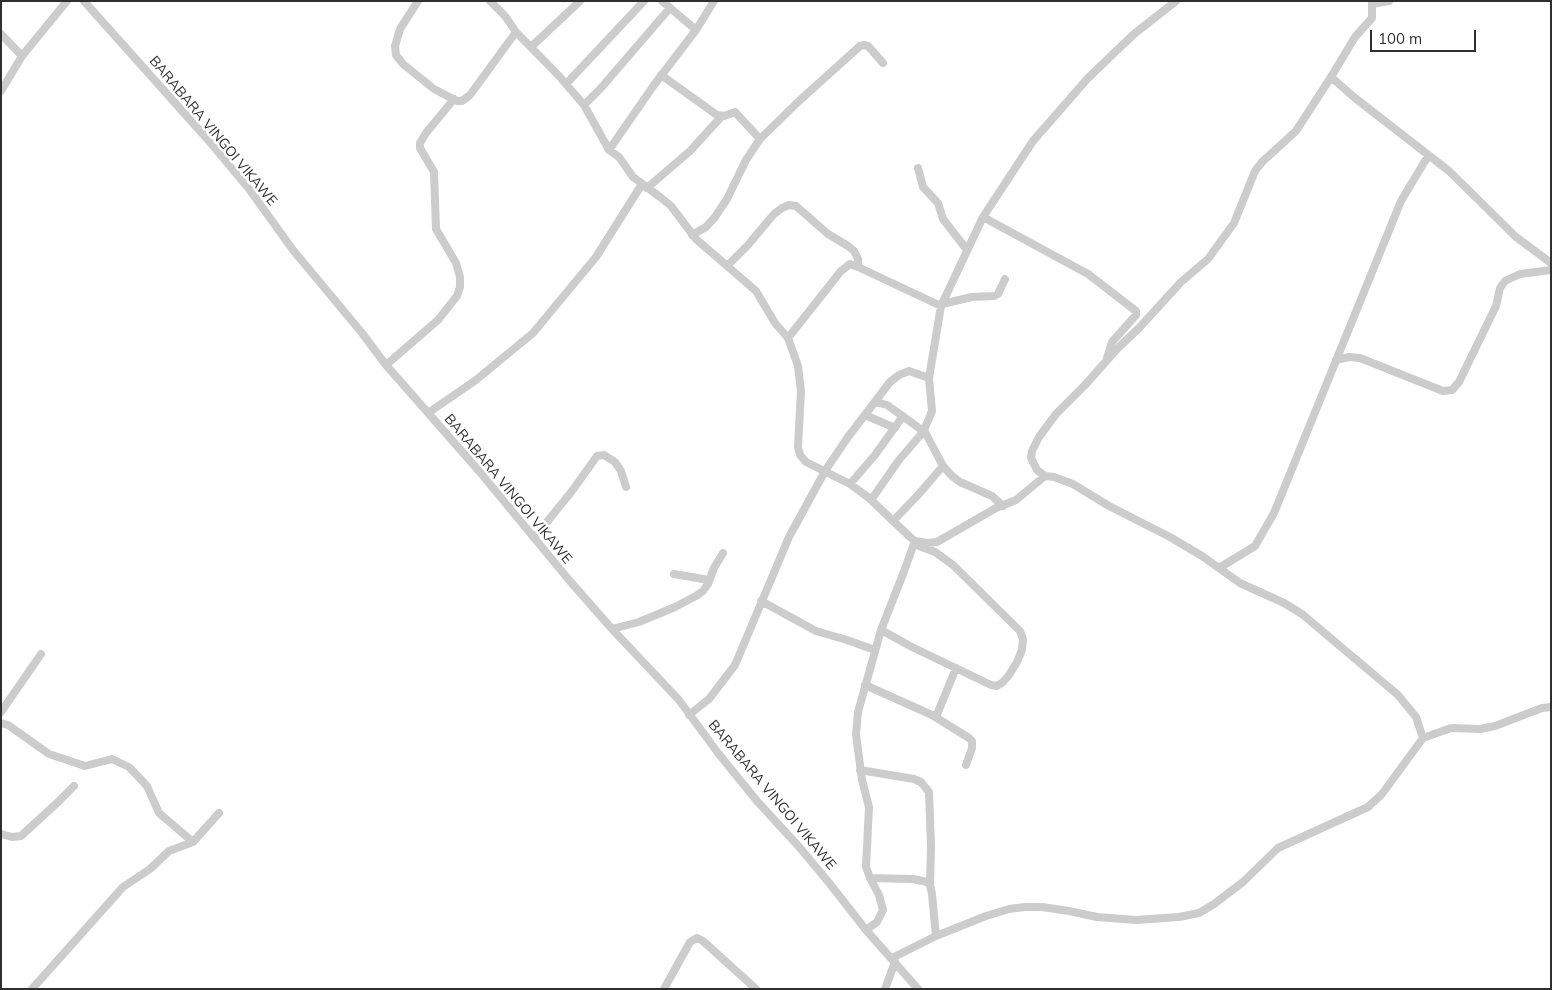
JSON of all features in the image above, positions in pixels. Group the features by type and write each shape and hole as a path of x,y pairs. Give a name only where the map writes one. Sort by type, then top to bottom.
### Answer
{"street":[{"path":"1,91 22,56 67,1"},
{"name":"BARABARA VINGOI VIKAWE","path":"84,1 226,161 249,189 293,250 386,365 479,471 612,629 679,700 738,778 918,989"},
{"path":"418,1 400,29 395,46 396,55 402,64 434,89 454,99 462,101 470,95 516,32"},
{"path":"490,1 584,105 609,150 619,157 633,177 671,206 692,235 756,291 775,323 788,338 798,366 801,391 798,438 800,455 813,466 850,484 871,500 914,543 926,548 953,565 1020,631 1023,639 1022,650 1010,675 997,686 983,682 881,630"},
{"path":"531,48 580,1"},
{"path":"566,84 644,1"},
{"path":"662,1 696,30"},
{"path":"609,150 661,75 696,30 714,1"},
{"path":"871,500 923,431 932,411 929,378 942,305 983,217 1033,141 1088,78 1134,34 1176,1"},
{"path":"1389,1 1372,2 1372,18 1355,37 1293,134 1255,170 1234,223 1208,259 1181,282 1056,414 1039,437 1032,450 1031,458 1037,470 1045,476 1054,477 1073,484 1109,506 1170,537 1240,583 1302,614 1398,695 1416,716 1423,738"},
{"path":"584,105 610,79 670,9"},
{"path":"1,34 22,56"},
{"path":"692,235 706,227 715,217 727,199 746,160 760,139 798,101 860,46 868,46 883,63"},
{"path":"661,75 717,115 722,116"},
{"path":"1331,77 1449,171 1516,237 1551,263"},
{"path":"386,365 438,320 457,296 460,287 460,277 456,263 436,230 434,172 420,148 426,133 454,99"},
{"path":"428,413 476,380 533,333 596,257 645,186 690,151 722,116 735,112 760,139"},
{"path":"1219,568 1255,546 1274,513 1401,201 1428,156"},
{"path":"918,168 923,187 938,203 943,219 967,250"},
{"path":"727,266 774,214 789,205 796,206 828,234 854,251 858,259 858,266"},
{"path":"983,217 1088,274 1136,310 1136,315 1112,342 1106,360"},
{"path":"788,338 841,271 850,264 942,305 972,297 994,296 998,294 1005,279"},
{"path":"1336,360 1349,357 1360,358 1443,391 1452,390 1459,382 1496,306 1500,288 1505,281 1520,274 1551,270"},
{"path":"689,715 708,699 735,665 788,537 825,471 848,437 890,382 899,374 909,371 929,378"},
{"path":"876,402 887,405 923,431 943,466 960,482 992,496 1004,506"},
{"path":"865,415 895,428"},
{"path":"850,484 875,455 903,416"},
{"path":"534,538 597,456 604,456 615,462 621,471 626,488"},
{"path":"893,521 918,496 943,466"},
{"path":"914,543 937,542 1016,500 1045,476"},
{"path":"866,930 877,922 883,910 880,894 870,878 866,867 869,806 860,770 856,725 881,630 914,543"},
{"path":"612,629 638,622 680,605 703,591 723,553"},
{"path":"674,574 709,580"},
{"path":"760,601 816,631 875,650"},
{"path":"1,712 41,654"},
{"path":"936,717 956,668"},
{"path":"865,685 936,717 972,741 972,748 966,765"},
{"path":"885,989 893,960 936,936 1008,909 1025,907 1070,910 1097,917 1136,920 1179,917 1199,913 1243,882 1278,848 1368,807 1382,794 1423,738 1451,728 1480,729 1495,726 1542,708 1551,707"},
{"path":"1,723 49,754 85,766 112,759 129,767 147,786 160,813 193,842"},
{"path":"860,770 914,779 921,782 929,792 930,885 936,936"},
{"path":"1,834 12,838 21,836 74,786"},
{"path":"32,989 123,887 150,869 169,851 193,842 219,814"},
{"path":"870,878 923,880 930,885"},
{"path":"664,989 690,942 696,938 703,941 756,989"}]}
